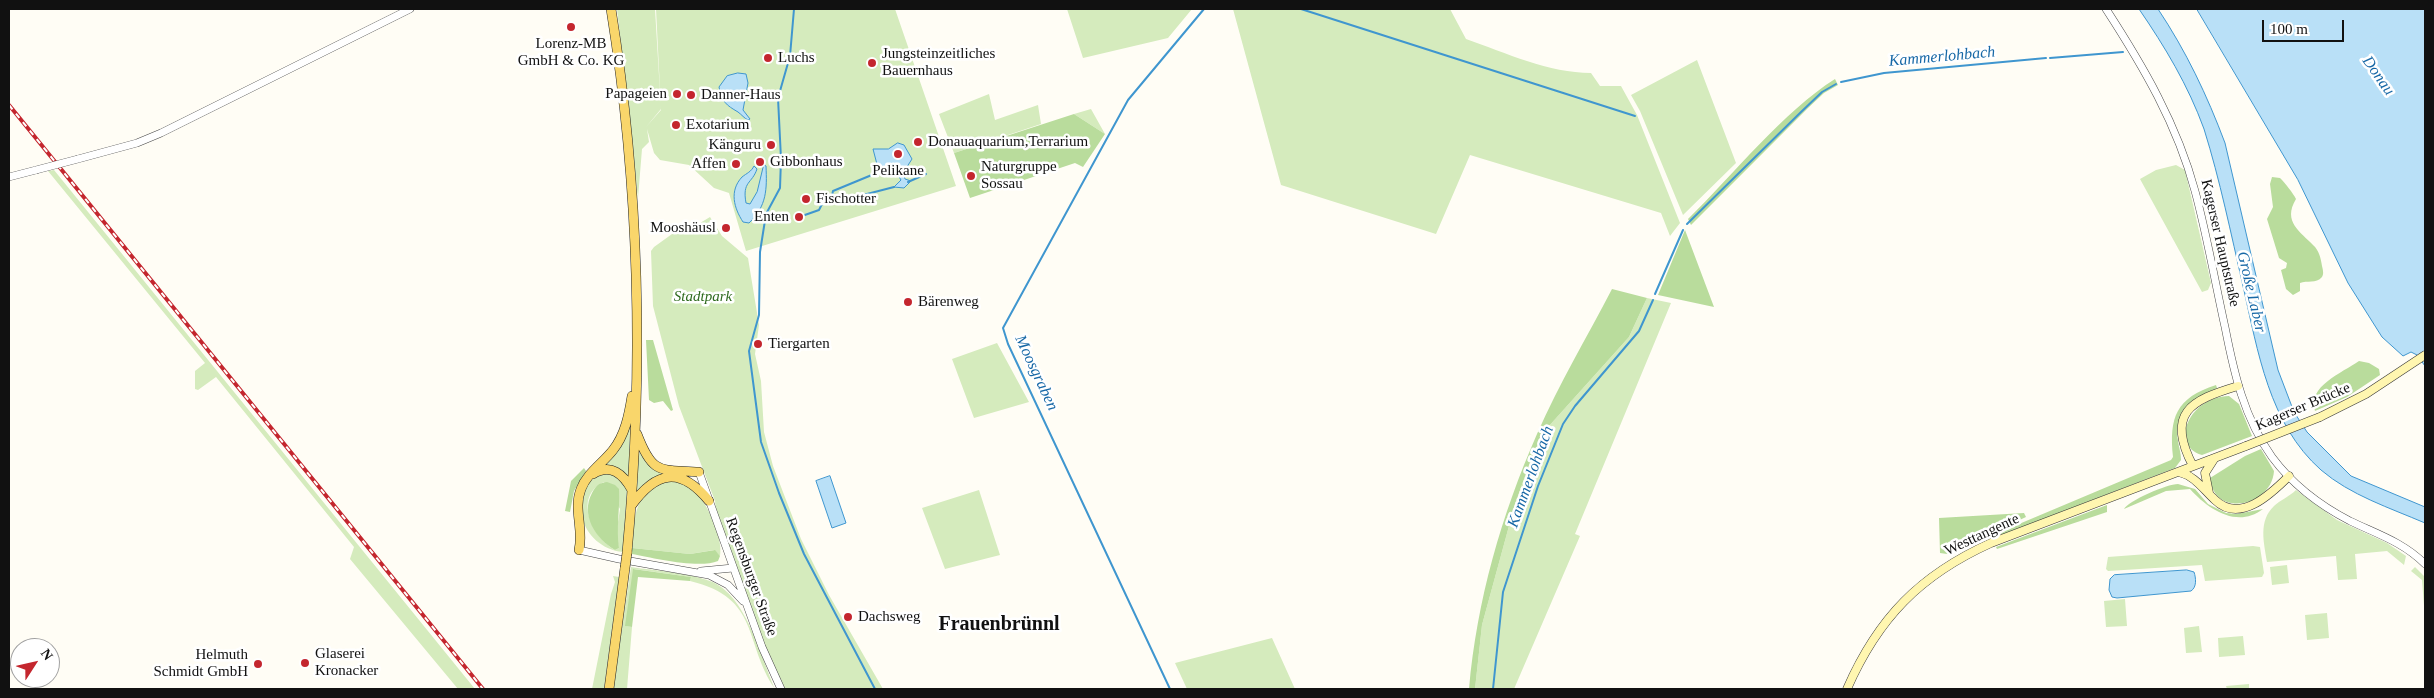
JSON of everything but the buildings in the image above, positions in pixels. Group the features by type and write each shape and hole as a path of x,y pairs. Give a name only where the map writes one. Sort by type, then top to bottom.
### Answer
{"main road":[{"path":"609,689 627,553 631,506 636,431 638,291 634,200 624,102 611,9"},
{"name":"Kagerser Brücke","path":"2214,458 2320,417 2366,394 2423,357"},
{"path":"579,550 582,540 578,503 581,490 588,477 613,450 622,434 629,414 637,369"},
{"path":"2193,466 2181,438 2183,421 2186,414 2190,408 2204,397 2238,386"},
{"path":"636,431 644,452 660,468 671,472 699,472"},
{"path":"2209,493 2205,473 2214,458"},
{"name":"Westtangente","path":"1847,689 1864,653 1884,622 1905,598 1955,561 1984,547 2214,458"},
{"path":"588,477 600,470 614,470 622,475 632,490"},
{"path":"689,481 699,472"},
{"path":"2179,472 2194,478 2220,504 2244,508 2259,502 2289,476"},
{"path":"631,506 647,486 660,478 678,478 689,481 709,501"}],"street":[{"path":"9,177 137,143 161,133 410,9"},
{"name":"Kagerser Hauptstraße","path":"2106,9 2150,79 2181,148 2195,192 2238,386 2258,434 2272,457 2289,476 2321,504 2352,522 2402,546 2425,564"},
{"name":"Regensburger Straße","path":"699,472 766,659 781,689"},
{"path":"579,550 619,559 697,571 719,579 735,592 747,608"},
{"path":"697,571 733,568"},
{"path":"719,579 726,576 733,568"}],"green space":[{"path":"617,9 655,9 661,104 656,9 895,9 956,186 746,251 729,193 714,188 689,165 660,160 654,153 647,129 649,142 642,149 638,198"},
{"path":"1067,9 1192,9 1168,38 1083,58"},
{"path":"1233,9 1450,9 1466,39 1544,66 1559,70 1591,73 1600,86 1621,86 1637,115 1680,223 1670,236 1661,213 1470,155 1436,234 1281,185"},
{"path":"1697,60 1736,163 1683,215 1640,111 1631,95"},
{"path":"1835,79 1838,85 1824,93 1808,108 1691,225 1688,219 1759,144 1797,108"},
{"path":"989,94 995,120 1038,105 1041,124 954,153 939,114"},
{"path":"1091,109 1105,134 1074,114"},
{"path":"1074,114 1105,134 1083,167 1075,163 970,198 954,153"},
{"path":"2176,165 2185,170 2211,283 2208,290 2202,292 2140,179 2156,170"},
{"path":"54,170 475,689 458,689 350,559 354,547 216,377 198,390 195,389 195,371 205,363 48,171"},
{"path":"2272,177 2280,178 2296,199 2292,207 2292,220 2299,231 2317,249 2323,270 2323,276 2320,279 2300,283 2300,291 2293,295 2286,289 2281,270 2286,268 2287,263 2279,258 2267,219 2273,207 2270,184"},
{"name":"Stadtpark","path":"710,217 722,236 748,258 759,325 755,354 761,381 764,432 773,466 801,539 829,595 883,689 785,689 765,646 716,511 715,501 679,406 653,306 651,251 679,229 700,223"},
{"path":"1685,230 1714,307 1658,295"},
{"path":"1612,289 1647,298 1629,337 1549,426 1532,457 1515,504 1482,625 1475,689 1469,689 1478,623 1492,559 1512,496 1546,415"},
{"path":"1647,298 1671,303 1575,534 1580,536 1514,689 1475,689 1482,625 1515,504 1532,457 1549,426 1629,337"},
{"path":"646,340 653,340 673,410 671,411 663,401 654,403 649,400"},
{"path":"997,343 1029,402 974,418 952,359"},
{"path":"2359,361 2369,363 2379,369 2380,375 2347,397 2315,411 2314,402 2316,394 2321,387"},
{"path":"2216,385 2217,388 2200,396 2182,414 2177,431 2181,460 2175,468 2002,535 2000,532 2171,460 2173,457 2172,431 2178,411 2192,396"},
{"path":"2229,396 2239,404 2252,436 2202,455 2192,450 2187,442 2185,432 2194,412 2203,404 2215,398"},
{"path":"630,423 629,476 627,476 604,465"},
{"path":"2261,449 2274,471 2271,483 2264,493 2243,503 2231,503 2221,499 2214,491 2210,478 2245,456"},
{"path":"638,452 664,473 648,481 637,493"},
{"path":"584,468 586,471 574,491 570,512 565,511 571,481"},
{"path":"603,472 614,473 627,489 623,552 615,550 608,548 597,541 588,530 582,518 583,492 591,481","holes":["604,482 620,509 616,535 619,548 615,550 607,544 593,527 588,507 589,497 594,489"]},
{"path":"672,480 687,484 706,506 719,538 720,556 714,550 690,554 632,548 634,524 639,504 650,489"},
{"path":"607,482 619,489 619,548 615,550 596,533 589,518 588,510 589,501 595,488 599,484"},
{"path":"2178,484 2195,489 2208,504 2226,513 2237,514 2263,509 2253,515 2233,517 2214,509 2205,503 2190,489 2166,491 2124,509 2148,493"},
{"path":"979,490 1000,555 945,569 922,508"},
{"path":"2296,490 2337,520 2387,543 2406,556 2404,565 2387,551 2355,554 2357,579 2338,580 2336,556 2267,562 2263,532 2266,518 2274,506"},
{"path":"2107,505 2107,512 1997,549 1996,547"},
{"path":"2024,513 2026,517 1947,554 1940,553 1939,518"},
{"path":"2260,547 2264,573 2262,577 2205,581 2202,565 2108,571 2106,569 2108,557"},
{"path":"632,548 690,554 715,550 720,556 718,561 710,563 688,563 632,554"},
{"path":"2287,565 2289,583 2272,585 2270,567"},
{"path":"631,567 691,576 710,581 723,588 743,612 758,644 775,689 765,672 740,610 729,598 713,589 690,581 691,577 634,569 626,626 632,627 627,689 613,689"},
{"path":"2415,567 2425,577 2425,619 2422,580 2411,571"},
{"path":"633,569 691,577 690,581 638,577 632,627 625,626"},
{"path":"613,576 619,577 604,689 592,689 615,582"},
{"path":"2125,599 2127,626 2106,627 2104,601"},
{"path":"2327,613 2329,638 2307,640 2305,615"},
{"path":"2199,626 2202,652 2186,653 2184,628"},
{"path":"2243,636 2245,655 2219,657 2218,638"},
{"path":"1272,638 1295,689 1187,689 1175,663"},
{"path":"2249,684 2249,689 2227,689 2226,686"}],"water":[{"name":"Große Laber","path":"2139,9 2158,9 2178,41 2195,74 2225,143 2278,370 2294,412 2307,432 2351,476 2425,507 2425,523 2357,494 2332,479 2303,452 2289,431 2277,409 2268,386 2254,336 2220,187 2204,129 2191,97 2175,67"},
{"name":"Donau","path":"2197,9 2424,9 2425,366 2417,355 2411,352 2403,356 2382,337 2348,283 2298,180"},
{"path":"738,73 746,74 748,83 743,110 750,119 748,120 725,102 719,87 727,76"},
{"path":"898,143 904,145 912,159 903,173 905,179 911,181 904,188 894,187 901,180 892,165 886,168 887,172 879,172 873,149 888,149"},
{"path":"764,165 766,166 766,182 763,204 749,223 743,222 735,205 735,188 742,177 754,166 757,169 745,191 746,203 750,204 757,192"},
{"path":"830,476 846,523 832,528 816,481"},
{"path":"2187,570 2194,572 2195,577 2195,585 2191,591 2117,598 2112,597 2109,590 2110,579 2114,575"}],"waterway":[{"path":"794,9 790,56 778,98 781,159 780,188 766,214 760,252 759,315 749,351 761,442 779,493 804,554 875,689"},
{"name":"Moosgraben","path":"1170,689 1008,344 1003,328 1128,100 1204,9"},
{"path":"1301,9 1635,116"},
{"name":"Kammerlohbach","path":"2050,58 2123,52"},
{"name":"Kammerlohbach","path":"1841,82 1884,73 2046,58"},
{"name":"Kammerlohbach","path":"1687,224 1822,92 1836,84"},
{"path":"831,200 833,191 879,172"},
{"path":"908,182 926,174"},
{"path":"802,216 819,210 824,200 836,202 894,187"},
{"name":"Kammerlohbach","path":"1655,294 1683,230"},
{"name":"Kammerlohbach","path":"1493,689 1503,592 1538,486 1563,424 1575,406 1639,331 1653,300"}],"railway":[{"path":"9,105 483,689"}],"place":[{"name":"Lorenz-MB GmbH & Co. KG","path":"571,27"},
{"name":"Luchs","path":"768,58"},
{"name":"Jungsteinzeitliches Bauernhaus","path":"872,63"},
{"name":"Papageien","path":"677,94"},
{"name":"Danner-Haus","path":"691,95"},
{"name":"Exotarium","path":"676,125"},
{"name":"Donauaquarium,Terrarium","path":"918,142"},
{"name":"Känguru","path":"771,145"},
{"name":"Pelikane","path":"898,154"},
{"name":"Gibbonhaus","path":"760,162"},
{"name":"Affen","path":"736,164"},
{"name":"Naturgruppe Sossau","path":"971,176"},
{"name":"Fischotter","path":"806,199"},
{"name":"Enten","path":"799,217"},
{"name":"Mooshäusl","path":"726,228"},
{"name":"Bärenweg","path":"908,302"},
{"name":"Tiergarten","path":"758,344"},
{"name":"Dachsweg","path":"848,617"},
{"name":"Glaserei Kronacker","path":"305,663"},
{"name":"Helmuth Schmidt GmbH","path":"258,664"}],"district":[{"name":"Frauenbrünnl","path":"999,625"}]}
